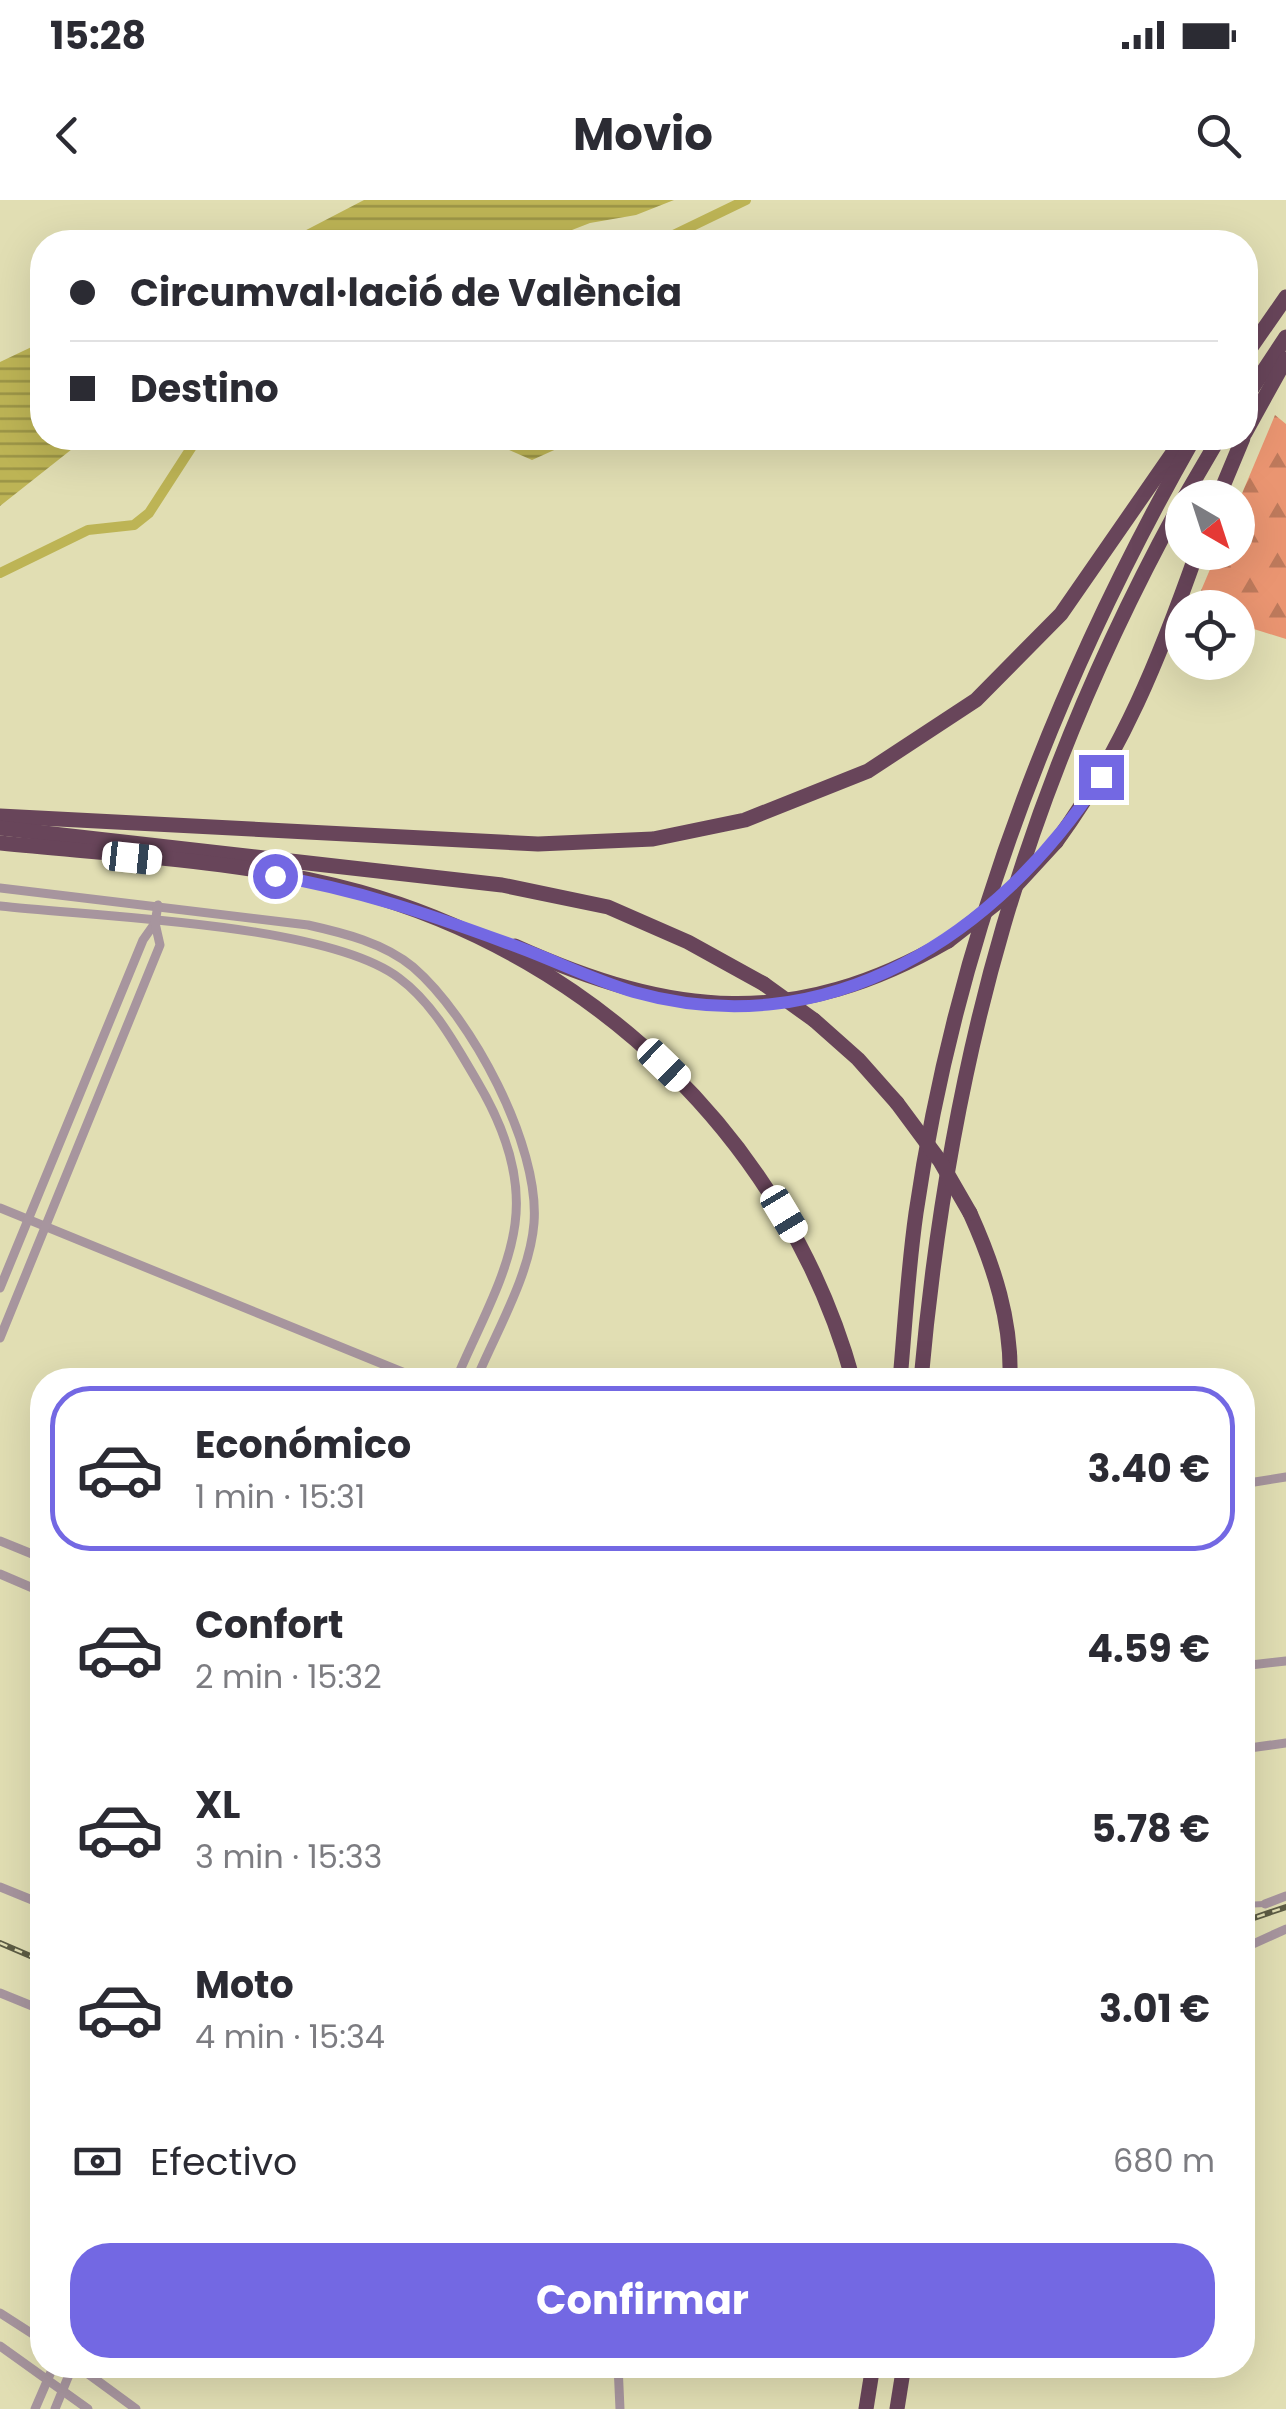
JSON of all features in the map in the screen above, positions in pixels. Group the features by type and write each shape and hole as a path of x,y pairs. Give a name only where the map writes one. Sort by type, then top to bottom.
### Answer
{"highway":[{"path":"1258,337 1286,296"},
{"path":"1258,379 1286,337"},
{"path":"1258,410 1286,359"},
{"path":"0,816 572,844 666,837 761,815 868,771 976,700 1061,614 1175,450"},
{"path":"901,1368 916,1212 938,1089 996,873 1064,691 1114,585 1187,450"},
{"path":"1195,480 1212,450"},
{"path":"1225,480 1238,450"},
{"path":"922,1368 946,1159 1000,931 1050,782 1085,698 1165,537"},
{"path":"0,843 309,881 424,912 638,993 724,1005 820,994 872,978 933,950 1008,894 1056,842 1126,732 1165,644 1191,570"},
{"path":"0,828 502,885 608,907 688,942 764,984 814,1020 897,1103 940,1161 970,1213 996,1277 1007,1324 1009,1368"},
{"path":"483,936 564,984 644,1046 704,1103 764,1180 804,1248 838,1326 850,1368"},
{"path":"866,2409 871,2378"},
{"path":"897,2409 902,2378"}],"street":[{"path":"0,888 158,905 348,934 412,966 468,1038 513,1114 532,1174 534,1225 522,1268 481,1368"},
{"path":"0,1338 160,945 155,923 158,905"},
{"path":"0,906 307,942 358,956 400,978 456,1045 500,1121 514,1180 515,1224 461,1368"},
{"path":"0,1288 143,940 155,923"},
{"path":"0,1208 393,1368"},
{"path":"1255,1482 1286,1477"},
{"path":"0,1541 30,1553"},
{"path":"0,1574 30,1587"},
{"path":"1255,1664 1286,1660"},
{"path":"1255,1748 1286,1744"},
{"path":"0,1887 30,1899"},
{"path":"1255,1904 1286,1896"},
{"path":"1255,1944 1286,1929"},
{"path":"0,1993 30,2005"},
{"path":"0,2313 30,2332"},
{"path":"0,2346 30,2367"},
{"path":"55,2409 68,2378"},
{"path":"92,2378 136,2409"},
{"path":"619,2378 620,2409"},
{"path":"36,2409 48,2379 88,2409"}],"green space":[{"path":"1275,415 1286,424 1286,639 1255,629 1255,590 1201,590 1210,570 1255,570 1255,480 1248,480"}],"shaded area":[{"path":"364,200 674,200 636,215 572,230 306,230"},
{"path":"30,348 30,450 71,450 0,506 0,362"},
{"path":"509,450 554,450 532,460"}],"waterway":[{"path":"684,230 746,200"},
{"path":"0,573 88,530 134,525 149,513 190,450"}],"railway":[{"path":"1255,1918 1286,1907"},
{"path":"0,1943 30,1956"}],"route":[{"path":"275,876 356,891 424,912 578,974 638,993 701,1004 771,1002 820,994 872,978 948,941 1034,868 1101,777"}]}
